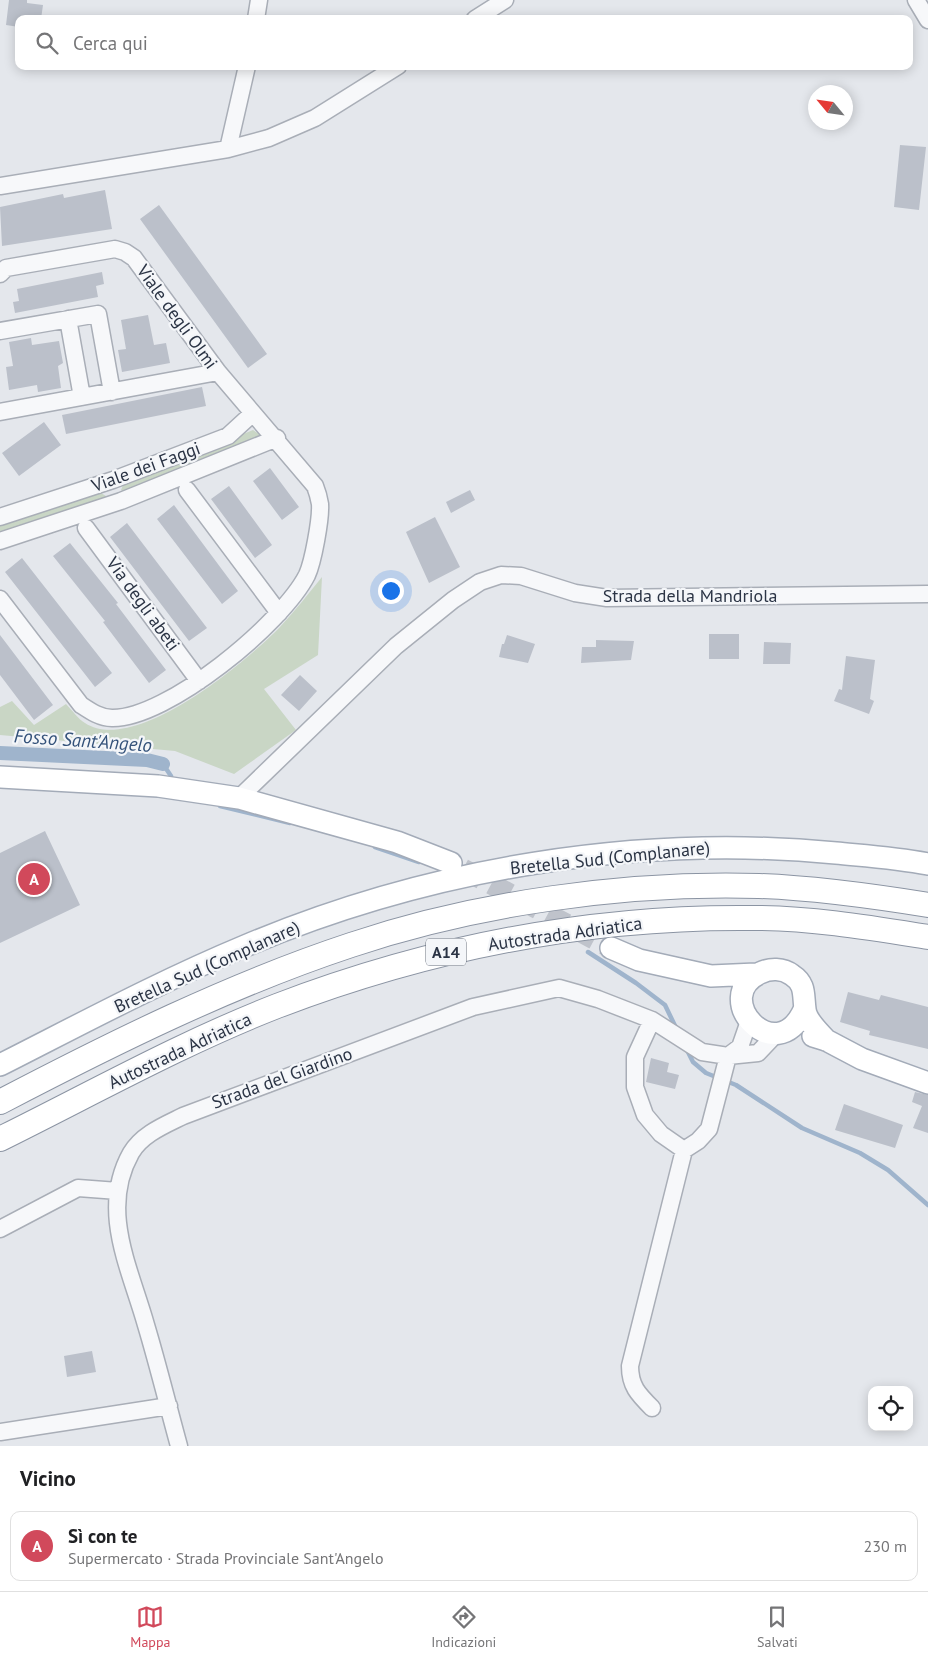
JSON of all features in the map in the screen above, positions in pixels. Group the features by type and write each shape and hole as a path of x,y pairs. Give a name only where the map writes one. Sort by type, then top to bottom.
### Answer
{"highway":[{"name":"Autostrada Adriatica","path":"0,1102 176,1015 262,978 352,944 455,917 554,898 670,887 759,886 864,895 928,905"},
{"name":"Autostrada Adriatica","path":"0,1139 192,1043 275,1007 362,976 432,955 544,933 679,920 755,918 857,925 928,937"}],"main road":[{"path":"0,777 158,786 239,798 397,842 451,863"},
{"name":"Bretella Sud (Complanare)","path":"0,1065 164,982 247,945 324,917 403,892 516,866 605,855 709,847 804,850 908,860 928,864"},
{"path":"611,948 639,960 711,976 756,974 775,969 793,975 804,990 804,1010 813,1026 826,1040"},
{"path":"745,1011 744,990 756,974"},
{"path":"711,976 745,1011 756,1028 766,1032 782,1031 826,1040 862,1059 928,1083"},
{"path":"782,1031 795,1025 804,1010"}],"street":[{"path":"257,15 259,0"},
{"path":"481,15 505,0"},
{"path":"916,0 928,20"},
{"path":"228,149 246,70"},
{"path":"0,186 228,149 269,138 315,118 392,70"},
{"name":"Viale degli Olmi","path":"0,274 6,268 114,250 125,252 134,258 218,372 252,414"},
{"path":"0,331 98,314 112,392"},
{"path":"68,319 82,397"},
{"path":"0,412 218,372"},
{"path":"0,599 81,705 94,714 110,718 130,716 162,703 199,681 279,613 299,589 312,560 320,504 315,486 277,438 252,414"},
{"name":"Viale dei Faggi","path":"0,517 113,480 228,436 252,414"},
{"name":"Viale dei Faggi","path":"0,541 126,500 277,438"},
{"path":"187,490 279,613"},
{"name":"Via degli abeti","path":"86,528 199,681"},
{"name":"Strada della Mandriola","path":"239,798 396,646 453,600 480,582 501,575 520,576 575,592 607,598 928,594"},
{"name":"Strada del Giardino","path":"179,1446 141,1308 127,1270 117,1226 118,1191 132,1152 147,1135 183,1116 473,1007 559,988 598,999 652,1020 702,1052 728,1056 758,1052 782,1031"},
{"path":"652,1408 636,1392 630,1380 630,1366 684,1150 698,1141 709,1129 728,1056 740,1047 745,1011"},
{"path":"652,1020 635,1057 635,1087 645,1115 661,1134 684,1150"},
{"path":"0,1229 78,1188 118,1191"},
{"path":"0,1432 168,1406"}],"green space":[{"path":"253,430 259,434 258,441 125,493 121,490 124,483"},
{"path":"101,493 106,496 102,503 0,535 0,525"},
{"path":"322,577 318,655 264,689 296,730 234,774 175,751 0,735 0,707 12,701 34,725 66,704 85,723 106,730 132,727 160,716 189,700 243,661 280,627"}],"building":[{"path":"9,0 27,0 27,3 43,5 42,15 15,15 15,26 6,25"},
{"path":"900,145 926,147 919,210 894,207"},
{"path":"105,190 112,229 2,246 0,207 63,194 64,198"},
{"path":"159,205 267,354 248,368 140,219"},
{"path":"102,272 104,284 96,286 98,297 15,313 13,302 19,301 17,289"},
{"path":"148,315 154,345 166,343 170,363 122,372 118,350 126,349 121,320"},
{"path":"31,338 32,345 59,341 63,363 58,366 61,388 38,392 37,385 9,390 6,367 13,366 9,342"},
{"path":"202,387 206,406 66,434 62,415"},
{"path":"44,422 61,445 19,476 2,453"},
{"path":"270,468 299,507 282,520 253,481"},
{"path":"229,486 272,545 255,558 211,499"},
{"path":"470,490 475,500 451,513 446,502"},
{"path":"174,505 238,591 222,604 157,519"},
{"path":"435,517 460,567 429,583 406,532"},
{"path":"127,523 207,628 189,641 110,537"},
{"path":"70,543 118,603 116,604 166,670 149,683 103,622 105,621 53,556"},
{"path":"22,558 112,673 95,687 5,572"},
{"path":"709,634 739,634 739,659 709,659"},
{"path":"0,635 53,705 34,720 0,675"},
{"path":"507,635 535,644 528,663 499,657 502,644 504,644"},
{"path":"596,640 634,641 631,660 581,663 582,647 596,647"},
{"path":"764,642 791,643 790,664 763,664"},
{"path":"846,656 875,660 870,699 874,701 869,714 834,701 839,689 842,690"},
{"path":"300,675 317,691 299,711 281,695"},
{"path":"45,831 80,905 0,943 0,853"},
{"path":"848,992 879,1000 881,995 928,1007 928,1049 869,1035 870,1031 840,1022"},
{"path":"651,1058 669,1063 667,1072 679,1075 675,1089 646,1082"},
{"path":"915,1092 928,1095 928,1133 913,1128 922,1106 912,1102"},
{"path":"844,1104 903,1125 895,1148 835,1130"},
{"path":"92,1351 96,1372 67,1377 64,1356"}],"waterway":[{"name":"Fosso Sant'Angelo","path":"0,753 147,760 163,764"},
{"path":"163,764 171,776"},
{"path":"220,806 290,823"},
{"path":"375,847 419,862"},
{"path":"588,952 636,983 665,1005 677,1030"},
{"path":"686,1048 693,1062 706,1073 736,1085 802,1128 860,1153 888,1170 928,1205"}],"tunnel":[{"path":"463,869 611,948"}],"place":[{"name":"Sì con te","path":"34,879"}]}
